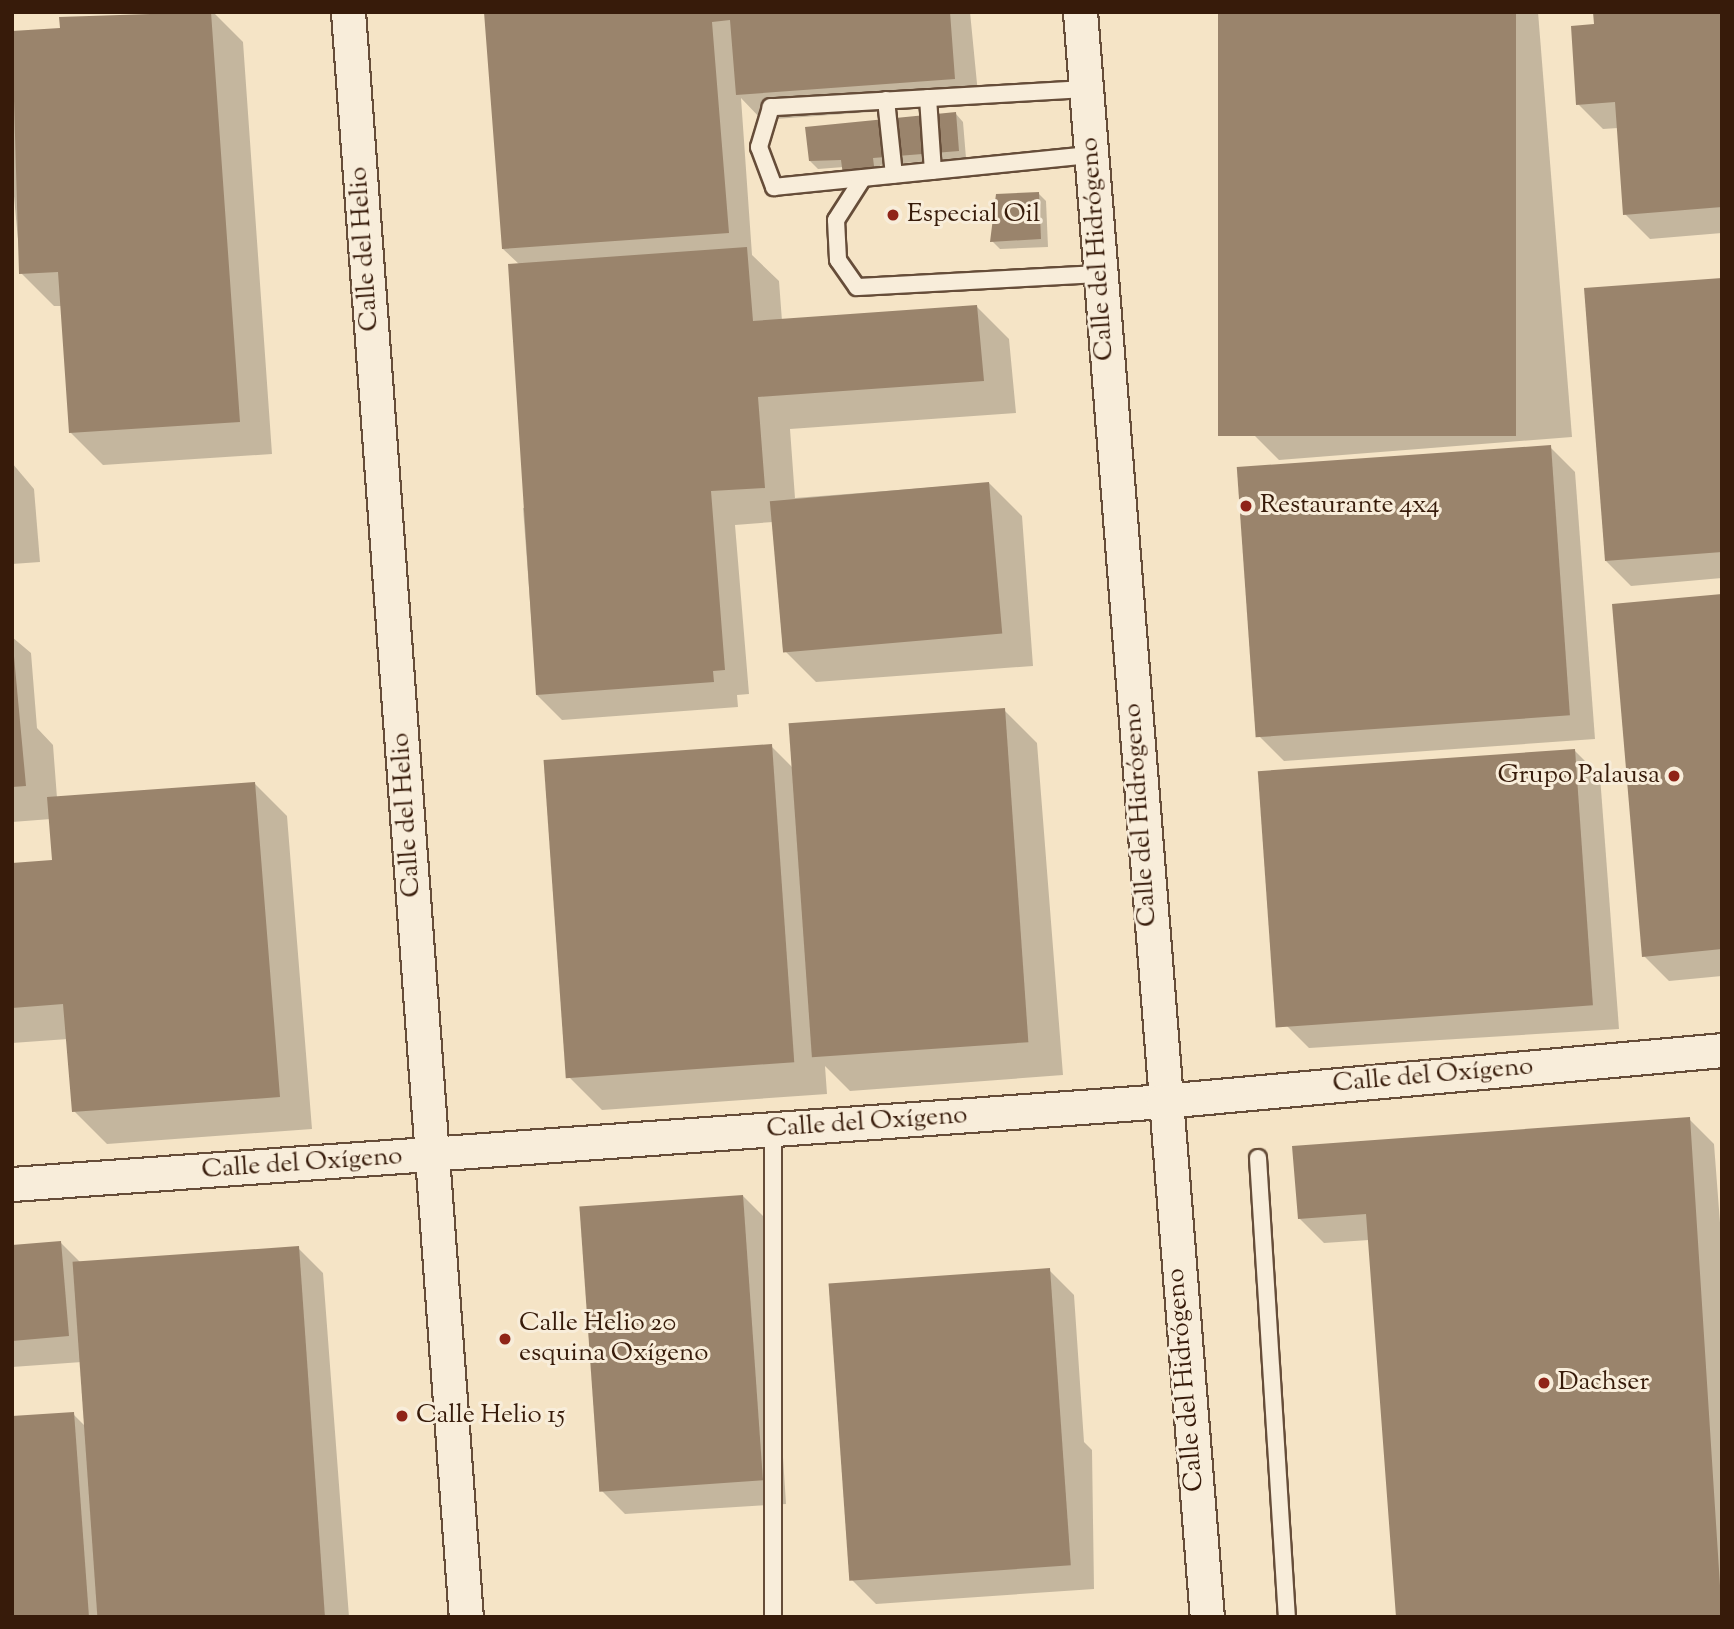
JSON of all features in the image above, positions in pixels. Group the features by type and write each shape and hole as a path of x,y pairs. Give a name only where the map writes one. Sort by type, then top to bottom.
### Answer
{"street":[{"name":"Calle del Helio","path":"348,12 466,1617"},
{"name":"Calle del Hidrógeno","path":"1080,12 1163,1101 1207,1617"},
{"name":"Calle del Oxígeno","path":"12,1184 1163,1101 1722,1050"}],"lane":[{"path":"1086,89 771,107 758,147 774,187 1091,155"},
{"path":"928,98 933,171"},
{"path":"886,100 894,175"},
{"path":"863,178 836,220 838,260 857,287 1100,274"},
{"path":"773,1130 773,1617"},
{"path":"1258,1158 1287,1617"}],"building":[{"path":"211,12 240,422 69,433 58,272 19,274 12,31 60,28 59,17"},
{"path":"484,12 950,12 955,79 736,95 730,20 712,22 729,233 502,249"},
{"path":"1218,12 1516,12 1516,436 1218,436"},
{"path":"1593,12 1722,12 1722,207 1623,215 1615,102 1576,105 1571,26 1594,24"},
{"path":"956,112 959,151 873,158 875,174 843,175 841,160 809,161 805,127"},
{"path":"1039,192 1041,239 990,242 996,194"},
{"path":"747,247 753,321 977,305 984,381 758,397 765,488 711,491 725,670 713,671 714,682 536,695 508,264"},
{"path":"1722,278 1722,552 1605,561 1584,288"},
{"path":"1551,445 1570,715 1256,737 1237,467"},
{"path":"989,482 1002,633 783,653 770,501"},
{"name":"Grupo Palausa","path":"1722,594 1722,949 1642,957 1612,604"},
{"path":"12,635 26,786 12,787"},
{"path":"1005,708 1028,1042 812,1057 789,723"},
{"path":"772,744 794,1062 566,1078 544,760"},
{"path":"1575,749 1593,1005 1276,1028 1258,771"},
{"path":"255,782 280,1097 72,1112 63,1004 12,1008 12,863 52,860 47,797"},
{"name":"Dachser","path":"1690,1117 1722,1617 1396,1617 1366,1214 1298,1219 1292,1146"},
{"path":"743,1195 763,1480 599,1492 579,1206"},
{"path":"61,1241 69,1336 12,1341 12,1245"},
{"path":"299,1246 325,1617 97,1617 73,1262"},
{"path":"1050,1268 1071,1565 849,1581 829,1283"},
{"path":"74,1412 89,1617 12,1617 12,1416"}],"place":[{"name":"Especial Oil","path":"893,215"},
{"name":"Restaurante 4x4","path":"1246,506"},
{"name":"Grupo Palausa","path":"1674,776"},
{"name":"Calle Helio 20 esquina Oxígeno","path":"505,1339"},
{"name":"Dachser","path":"1544,1383"},
{"name":"Calle Helio 15","path":"402,1416"}]}
